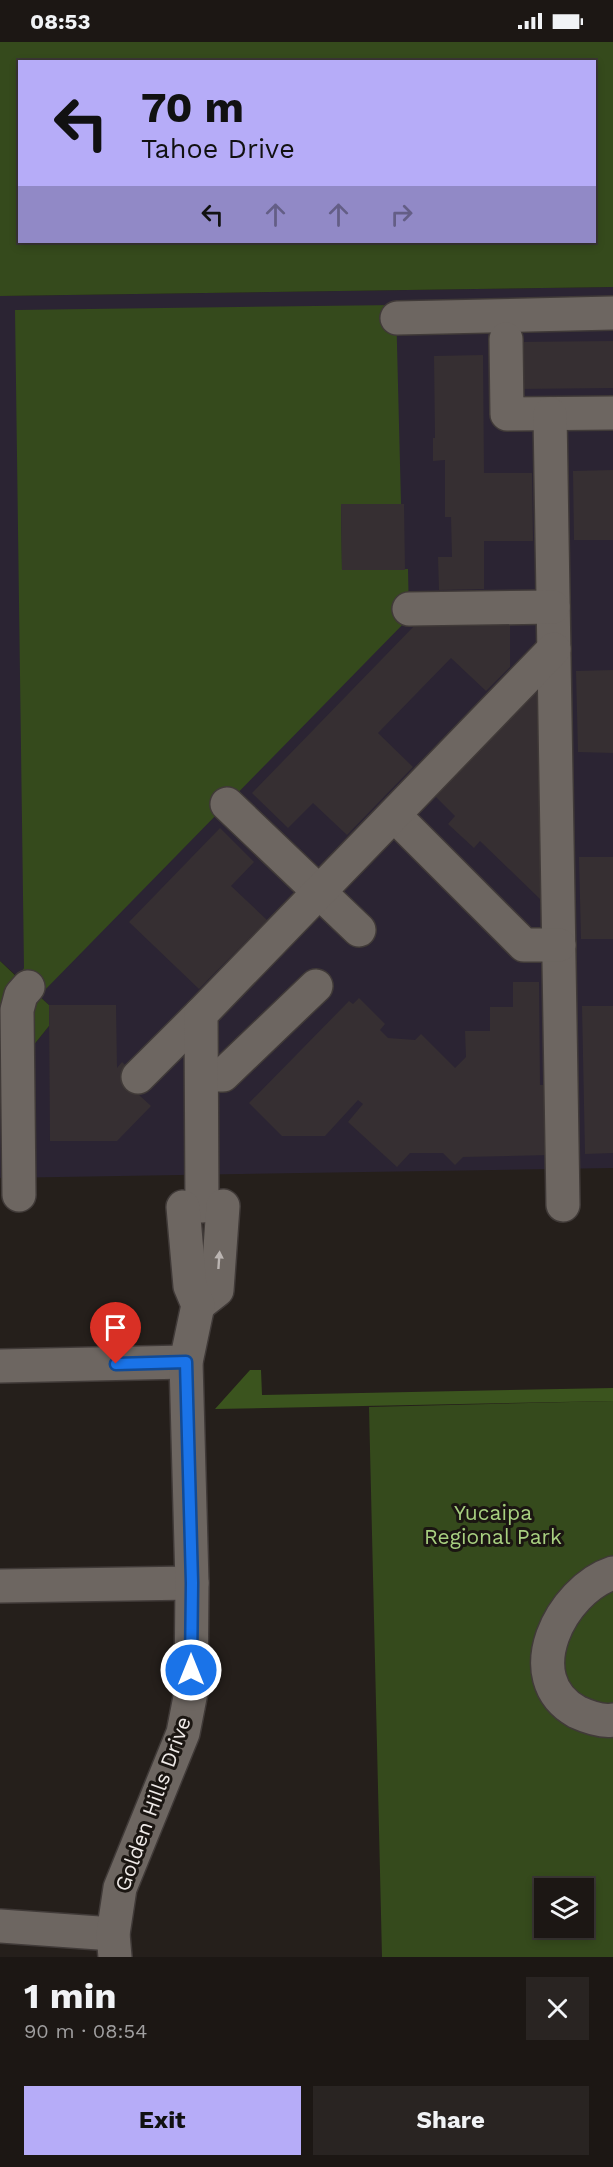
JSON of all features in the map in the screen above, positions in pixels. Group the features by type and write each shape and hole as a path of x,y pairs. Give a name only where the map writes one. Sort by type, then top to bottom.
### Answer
{"street":[{"path":"397,318 613,313"},
{"path":"506,339 507,414 613,413"},
{"path":"550,414 563,1205"},
{"path":"409,609 553,607"},
{"path":"138,1077 554,649"},
{"path":"227,804 359,930"},
{"path":"394,814 524,945 559,945"},
{"path":"201,1014 202,1075 223,1075 316,986"},
{"path":"19,1195 17,1010 21,995 28,987"},
{"name":"Golden Hills Drive","path":"114,1945 120,1888 183,1733 191,1692 192,1583 186,1362 198,1305 217,1290 203,1206 202,1075"},
{"path":"0,1366 186,1362"},
{"path":"613,1573 604,1576 579,1596 556,1624 546,1653 549,1676 559,1697 588,1717 613,1720"},
{"path":"0,1586 192,1583"},
{"path":"0,1926 114,1945"}],"shaded area":[{"path":"613,287 613,1168 0,1178 0,1087 49,1026 49,1005 0,961 0,296"}],"green space":[{"path":"0,42 613,42 613,287 0,296"},
{"path":"396,305 401,504 341,504 342,570 408,569 409,618 39,996 49,1005 49,1026 0,1087 0,961 18,978 24,968 15,310"},
{"path":"250,1370 261,1370 262,1395 613,1388 613,1401 215,1409"},
{"name":"Yucaipa Regional Park","path":"613,1401 613,1957 382,1957 369,1407"}],"building":[{"path":"613,341 613,388 517,389 516,342"},
{"path":"483,355 484,473 532,473 533,541 484,541 484,589 439,590 438,557 452,557 451,517 445,517 445,460 433,461 434,356"},
{"path":"613,470 613,540 574,540 573,471"},
{"path":"341,504 404,504 405,570 342,570"},
{"path":"416,624 510,624 510,667 486,691 451,658 378,733 413,767 347,835 313,803 288,828 252,793"},
{"path":"613,670 613,753 578,752 576,671"},
{"path":"534,691 543,699 546,892 540,899 480,841 474,848 448,824 455,816 433,794"},
{"path":"220,828 254,862 231,886 267,920 199,989 129,922"},
{"path":"579,857 613,857 613,939 581,939"},
{"path":"513,982 539,982 540,1085 550,1085 551,1155 463,1157 455,1165 443,1153 410,1153 397,1167 348,1122 363,1104 358,1100 325,1136 282,1136 249,1103 349,1001 353,1004 359,998 385,1024 380,1030 388,1038 415,1040 421,1034 455,1068 466,1057 465,1031 490,1031 490,1007 513,1007"},
{"path":"49,1005 116,1005 117,1068 122,1062 147,1086 139,1095 151,1106 117,1141 50,1141"},
{"path":"582,1006 613,1006 613,1153 585,1154"}],"route":[{"path":"116,1364 186,1362 192,1583 191,1670"}]}
